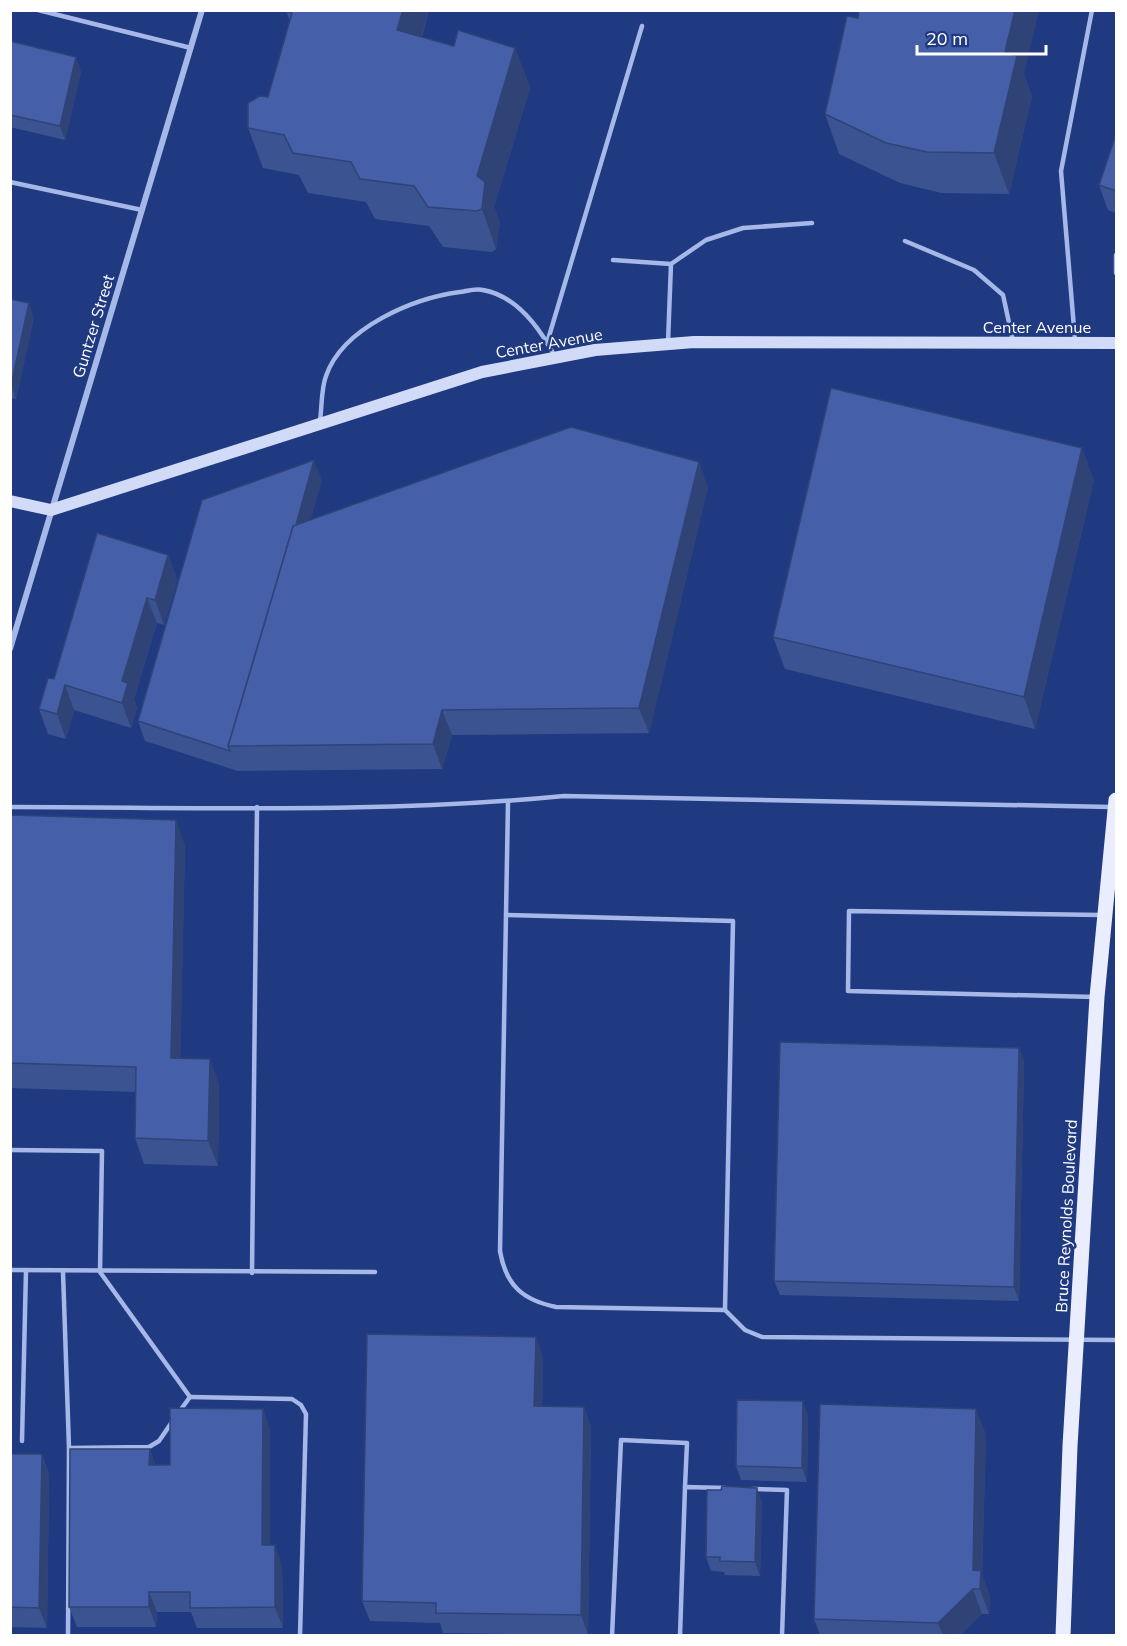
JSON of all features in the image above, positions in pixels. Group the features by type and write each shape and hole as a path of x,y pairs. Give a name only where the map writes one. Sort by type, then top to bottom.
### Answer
{"main road":[{"name":"Center Avenue","path":"51,510 482,372 595,350 694,342 1116,343"},
{"path":"10,501 51,510"},
{"name":"Bruce Reynolds Boulevard","path":"1063,1635 1073,1391 1097,997 1116,804"}],"street":[{"name":"Guntzer Street","path":"10,649 202,10"}],"lane":[{"path":"38,10 191,48"},
{"path":"1075,344 1061,171 1092,10"},
{"path":"547,343 642,26"},
{"path":"10,182 142,210"},
{"path":"613,260 671,264 706,240 743,228 812,223"},
{"path":"905,240 974,270 1003,295 1014,344"},
{"path":"1116,255 1116,273"},
{"path":"667,345 671,264"},
{"path":"320,424 326,376 341,352 380,318 404,305 439,294 482,289 510,300 528,317 555,358"},
{"path":"10,807 382,807 508,802 564,796 1116,804"},
{"path":"508,802 500,1251 507,1274 525,1297 556,1307 726,1310"},
{"path":"252,1273 257,807"},
{"path":"1097,997 848,991 849,911 1104,916"},
{"path":"506,915 733,921 726,1310 745,1330 762,1337 1116,1340"},
{"path":"10,1150 102,1151 100,1272 190,1397"},
{"path":"10,1270 375,1272"},
{"path":"22,1441 26,1270"},
{"path":"63,1272 69,1448 68,1635"},
{"path":"69,1448 154,1445 190,1397"},
{"path":"190,1397 292,1399 306,1414 300,1635"},
{"path":"612,1635 621,1440 687,1443 680,1635"},
{"path":"685,1487 730,1488"},
{"path":"742,1489 787,1490 782,1635"}],"building":[{"path":"287,10 403,10 397,30 454,46 458,30 515,48 477,176 485,182 482,209 477,211 428,207 414,186 360,179 351,162 293,153 284,135 248,128 248,103 260,96 268,97 292,13"},
{"path":"859,10 1015,10 1005,52 1017,56 994,153 927,152 886,143 825,114 847,16 858,18"},
{"path":"10,41 76,57 60,126 10,115"},
{"path":"1116,134 1116,191 1099,185"},
{"path":"10,299 29,303 11,385 10,385"},
{"path":"831,388 1082,448 1024,697 773,637"},
{"path":"571,427 699,462 639,708 442,710 433,744 228,746 293,526"},
{"path":"314,460 228,746 230,751 138,721 202,500"},
{"path":"97,533 168,555 155,600 147,598 122,681 128,683 122,703 65,685 57,714 39,709 48,678 54,679"},
{"path":"10,815 176,820 171,1058 210,1059 208,1141 135,1138 136,1067 10,1063"},
{"path":"780,1042 1019,1048 1014,1287 774,1281"},
{"path":"367,1334 536,1337 534,1406 584,1407 581,1615 436,1613 436,1603 362,1601"},
{"path":"737,1400 803,1401 802,1468 736,1466"},
{"path":"820,1404 976,1409 973,1570 981,1571 980,1589 973,1589 938,1623 814,1619"},
{"path":"170,1408 263,1409 262,1545 275,1545 275,1607 190,1608 190,1592 149,1592 149,1607 69,1607 70,1449 150,1449 149,1465 170,1465"},
{"path":"10,1454 42,1454 39,1608 10,1607"},
{"path":"722,1486 757,1488 755,1562 720,1561 720,1557 706,1557 707,1490 721,1490"}]}
